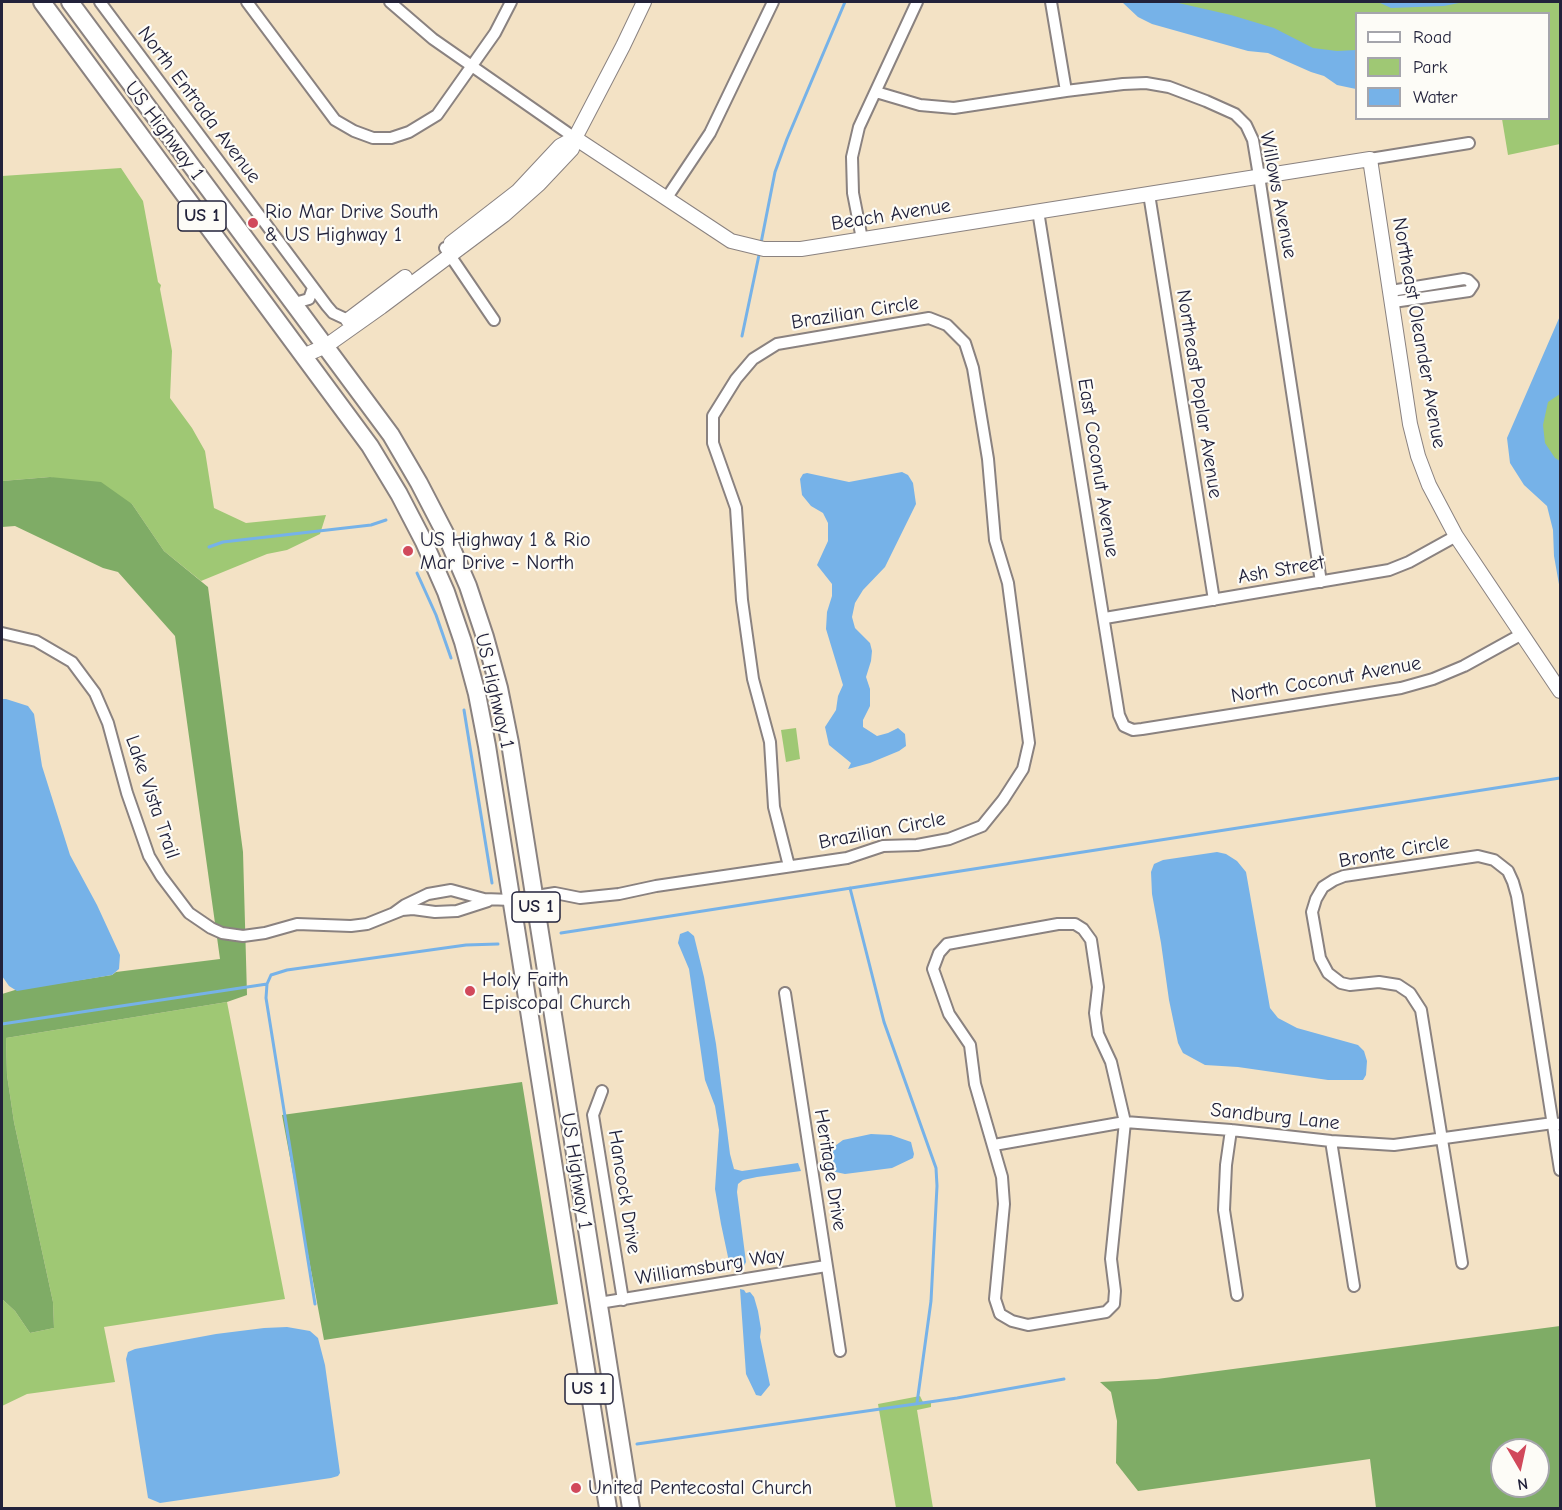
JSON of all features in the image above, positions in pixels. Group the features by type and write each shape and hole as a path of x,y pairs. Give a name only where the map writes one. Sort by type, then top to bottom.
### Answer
{"main road":[{"name":"US Highway 1","path":"42,2 370,446 394,484 424,542 446,592 477,694 512,900 608,1509"},
{"name":"US Highway 1","path":"70,2 391,435 447,535 468,586 499,688 631,1509"},
{"path":"570,1269 585,1290 599,1304"}],"street":[{"name":"North Entrada Avenue","path":"100,2 312,288 333,313 348,320"},
{"path":"247,2 335,120 354,131 373,138 391,138 400,135 437,115 495,33 511,2"},
{"name":"Beach Avenue","path":"390,2 433,39 575,138 731,241 752,248 801,249 1469,143"},
{"path":"324,343 348,320 504,215 539,184 572,149 575,138 644,2"},
{"path":"666,199 710,133 773,2"},
{"path":"862,239 853,193 852,157 859,127 917,2"},
{"path":"1051,2 1066,91"},
{"name":"Willows Avenue","path":"876,92 920,105 954,108 1066,91 1146,83 1169,87 1206,100 1235,114 1246,124 1253,140 1259,176 1321,582"},
{"name":"Northeast Oleander Avenue","path":"1370,159 1410,424 1429,485 1456,536 1560,691"},
{"name":"Northeast Poplar Avenue","path":"1149,194 1214,600"},
{"name":"East Coconut Avenue","path":"1038,211 1119,715 1121,723 1127,729"},
{"path":"305,355 448,251"},
{"path":"448,251 494,320"},
{"path":"1464,279 1473,285 1469,291 1392,297 1464,279"},
{"path":"295,303 309,299 312,288"},
{"name":"Brazilian Circle","path":"534,896 555,893 580,898 619,894 847,858 883,846 917,845 950,839 982,826 1003,800 1023,769 1029,742 1008,583 995,540 988,459 973,368 965,343 947,325 929,318 777,344 753,359 713,416 712,443 736,508 742,600 753,679 770,741 774,807 789,866"},
{"name":"Ash Street","path":"1105,618 1389,570 1410,562 1456,536"},
{"name":"Lake Vista Trail","path":"2,633 36,641 72,662 95,693 108,723 127,793 149,856 168,887 189,913 199,921 222,933 243,936 265,933 297,924 342,927 359,925 413,909 435,912 457,911 494,899"},
{"name":"North Coconut Avenue","path":"1127,729 1142,729 1401,688 1433,679 1464,666 1522,634"},
{"name":"Bronte Circle","path":"1443,1139 1423,1018 1415,998 1404,988 1390,983 1379,982 1359,986 1341,983 1322,965 1312,912 1323,887 1344,876 1478,856 1494,860 1508,871 1517,896 1558,1122"},
{"name":"Lake Vista Trail","path":"394,913 405,905 440,891 451,890 484,899 512,900 534,896"},
{"path":"1058,924 1075,924 1083,929 1091,940 1098,987 1095,1013 1098,1034 1111,1062 1125,1122 1111,1259 1115,1291 1114,1304 1106,1312 1028,1325 1012,1321 1000,1314 995,1299 1004,1204 1002,1176 994,1145 975,1084 970,1045 949,1014 933,969 939,953 947,944 1058,924"},
{"name":"Heritage Drive","path":"785,993 840,1351"},
{"name":"Hancock Drive","path":"602,1091 593,1115 623,1300"},
{"name":"Sandburg Lane","path":"994,1145 1125,1122 1394,1145 1558,1122"},
{"path":"1558,1122 1560,1170"},
{"path":"1231,1130 1226,1165 1224,1210 1237,1295"},
{"path":"1443,1139 1462,1263"},
{"path":"1331,1141 1354,1286"},
{"name":"Williamsburg Way","path":"599,1304 826,1266"}],"green space":[{"path":"1147,2 1560,2 1560,144 1508,155 1502,120 1550,120 1550,12 1355,12 1355,65"},
{"path":"121,168 143,201 158,282 161,285 172,351 170,398 192,428 205,451 214,508 246,523 326,515 320,534 287,550 267,554 201,581 164,551 132,504 50,477 2,481 2,176"},
{"path":"1560,359 1560,479 1528,441"},
{"path":"50,477 101,482 132,504 164,551 208,587 243,852 247,995 227,1002 6,1038 7,1075 14,1122 53,1302 54,1328 30,1333 15,1311 2,1299 2,994 112,975 116,972 220,959 175,636 118,572 103,568 15,526 2,527 2,481"},
{"path":"796,728 800,759 786,762 781,730"},
{"path":"227,1002 285,1299 104,1327 115,1382 27,1394 2,1406 2,1299 15,1311 30,1333 54,1328 53,1302 14,1122 7,1075 6,1038"},
{"path":"522,1082 558,1304 324,1340 282,1115"},
{"path":"1560,1326 1560,1508 1376,1508 1370,1459 1138,1491 1116,1463 1117,1421 1111,1392 1100,1382 1157,1379"},
{"path":"920,1396 923,1402 931,1402 931,1407 917,1410 933,1508 896,1508 878,1404"}],"water":[{"path":"1122,2 1174,2 1274,28 1313,48 1337,51 1355,50 1355,89 1337,85 1324,76 1268,53 1248,51 1152,24 1138,17"},
{"path":"1378,2 1464,2 1444,6 1391,8"},
{"path":"1560,316 1560,394 1548,402 1543,425 1545,443 1555,458 1560,461 1560,590 1554,556 1553,530 1547,506 1524,485 1510,463 1507,438"},
{"path":"902,472 908,475 913,483 916,504 885,567 863,590 855,603 852,617 855,628 870,643 872,651 866,677 870,689 870,706 863,720 863,727 877,736 898,728 905,734 906,746 870,763 848,769 851,763 829,745 825,727 836,710 838,696 843,685 826,629 832,584 817,565 828,541 828,523 823,513 811,506 802,495 800,479 803,474 807,473 849,482"},
{"path":"2,699 28,706 34,714 42,766 70,855 120,955 119,969 112,975 17,991 9,986 2,976"},
{"path":"1217,852 1226,854 1237,861 1246,872 1270,1008 1278,1018 1297,1028 1358,1045 1364,1051 1367,1061 1366,1075 1363,1080 1328,1080 1238,1067 1205,1065 1183,1053 1178,1043 1169,1000 1152,894 1151,872 1154,864 1163,860"},
{"path":"688,931 694,936 704,977 734,1169 742,1171 798,1163 801,1171 757,1177 743,1180 738,1184 737,1192 746,1262 739,1269 733,1268 728,1257 715,1189 719,1130 715,1106 705,1080 689,969 678,943 680,934"},
{"path":"871,1134 891,1135 911,1142 913,1158 892,1168 845,1174 826,1170 822,1164 824,1154 843,1140"},
{"path":"740,1289 746,1293 750,1292 758,1311 760,1337 770,1385 761,1396 756,1395 746,1374"},
{"path":"287,1327 310,1331 318,1338 325,1365 340,1473 338,1476 160,1503 148,1498 126,1359 128,1352 216,1334"}],"waterway":[{"path":"761,243 775,172 845,2"},
{"path":"742,336 759,255"},
{"path":"209,547 223,542 371,525 386,520"},
{"path":"417,573 436,615 451,658"},
{"path":"464,710 492,883"},
{"path":"561,933 1560,778"},
{"path":"850,888 884,1022 936,1168 931,1301 917,1403"},
{"path":"315,1304 266,998 267,984 271,975 287,970 466,945 498,944"},
{"path":"2,1024 267,984"},
{"path":"637,1444 957,1398 1064,1379"}],"place":[{"name":"Rio Mar Drive South & US Highway 1","path":"253,223"},
{"name":"US Highway 1 & Rio Mar Drive - North","path":"408,551"},
{"name":"Holy Faith Episcopal Church","path":"470,991"},
{"name":"United Pentecostal Church","path":"576,1488"}]}
